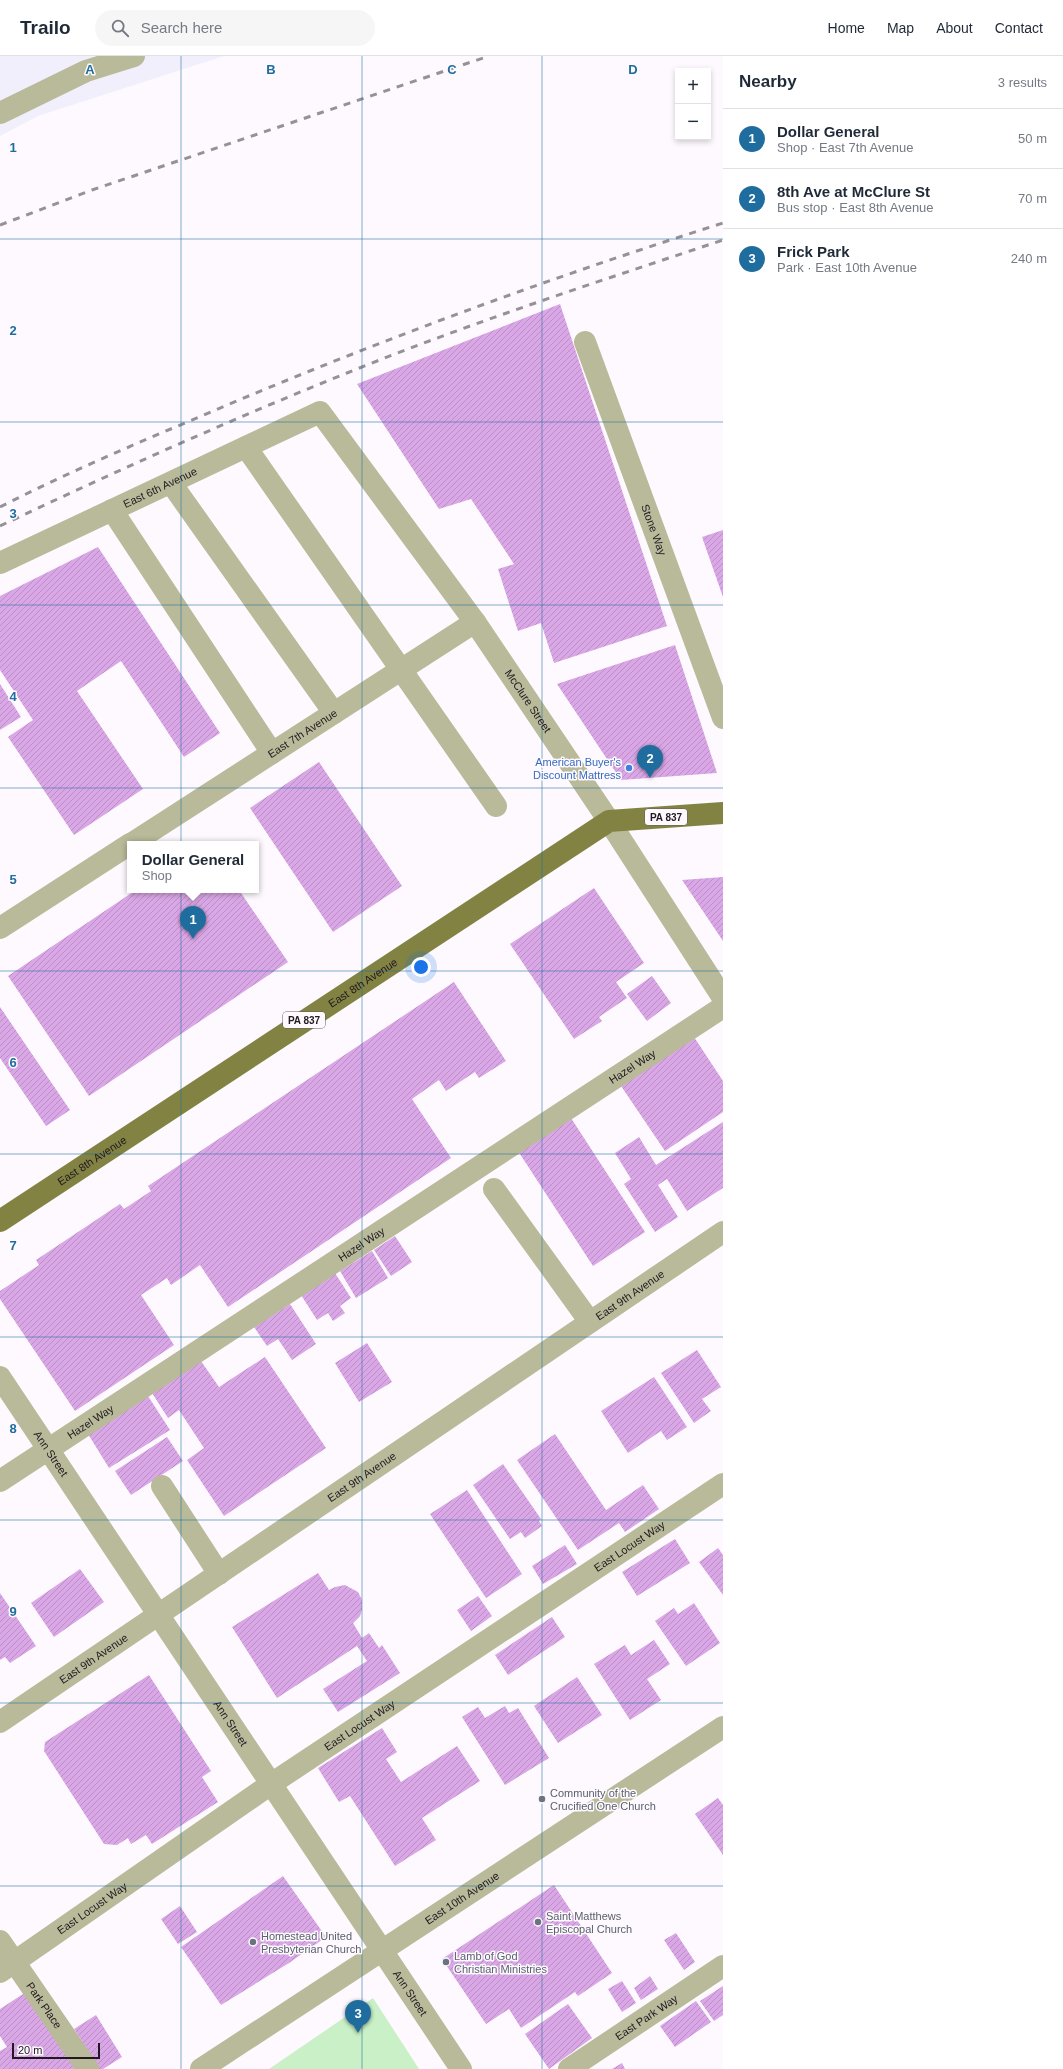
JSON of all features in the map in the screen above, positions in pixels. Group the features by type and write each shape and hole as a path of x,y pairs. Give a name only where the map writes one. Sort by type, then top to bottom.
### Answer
{"main road":[{"name":"East 8th Avenue","path":"0,1221 609,821 723,813"}],"street":[{"path":"0,113 81,64 134,56"},
{"name":"Stone Way","path":"585,342 723,718"},
{"name":"East 6th Avenue","path":"0,563 320,412"},
{"name":"McClure Street","path":"320,412 475,622 609,821 723,998"},
{"path":"246,447 496,806"},
{"path":"171,482 334,713"},
{"path":"112,510 272,753"},
{"name":"East 7th Avenue","path":"135,841 475,622"},
{"name":"East 7th Avenue","path":"4,919 127,846"},
{"name":"Hazel Way","path":"0,1481 723,1007"},
{"path":"494,1188 590,1322"},
{"name":"East 9th Avenue","path":"0,1722 723,1232"},
{"name":"Ann Street","path":"0,1377 460,2069"},
{"name":"East Locust Way","path":"7,1968 271,1784 723,1484"},
{"path":"162,1486 219,1574"},
{"name":"East 10th Avenue","path":"201,2069 383,1952 723,1727"},
{"name":"Park Place","path":"0,1941 7,1968 88,2069"},
{"name":"East Park Way","path":"569,2069 723,1966"}],"shaded area":[{"path":"0,56 224,56 38,116 0,136"}],"green space":[{"path":"373,1998 419,2069 269,2069"}],"building":[{"path":"560,304 667,626 554,663 541,623 518,631 498,569 514,564 471,499 439,509 357,384"},
{"path":"723,530 723,597 702,537"},
{"path":"98,547 220,733 184,757 121,661 77,691 143,789 74,835 8,737 33,720 0,670 0,596"},
{"path":"675,645 717,773 621,780 557,684"},
{"path":"0,684 21,717 0,730"},
{"path":"319,762 402,886 333,932 250,808"},
{"path":"723,877 723,941 682,880"},
{"path":"594,888 644,963 616,982 627,998 599,1017 602,1021 574,1039 510,944"},
{"path":"132,893 241,893 288,962 89,1096 8,976"},
{"path":"652,976 671,1003 647,1021 627,994"},
{"path":"454,982 506,1061 479,1078 475,1072 446,1091 439,1080 412,1099 451,1158 228,1307 200,1265 171,1285 167,1278 141,1295 174,1345 75,1411 0,1299 0,1291 39,1265 36,1260 120,1204 124,1209 151,1191 148,1186"},
{"path":"0,1007 70,1110 46,1126 0,1058"},
{"path":"694,1037 723,1081 723,1112 665,1151 621,1086"},
{"path":"571,1118 645,1232 593,1266 518,1151"},
{"path":"723,1122 723,1188 687,1211 667,1179 658,1185 678,1217 655,1232 624,1184 631,1179 615,1153 639,1137 656,1165"},
{"path":"395,1236 412,1262 391,1276 374,1250"},
{"path":"372,1251 388,1278 356,1298 340,1271"},
{"path":"335,1273 351,1298 340,1306 345,1313 333,1321 328,1313 317,1320 301,1295"},
{"path":"290,1304 316,1344 292,1360 278,1339 267,1346 254,1327"},
{"path":"367,1343 392,1382 359,1402 335,1363"},
{"path":"697,1350 721,1387 702,1399 711,1411 694,1423 661,1373"},
{"path":"265,1357 326,1448 224,1516 187,1460 204,1448 179,1410 168,1418 152,1393 201,1361 219,1387"},
{"path":"654,1377 687,1427 667,1440 661,1431 628,1453 601,1411"},
{"path":"148,1396 170,1430 109,1468 88,1434"},
{"path":"555,1434 606,1510 643,1485 659,1509 625,1532 619,1523 578,1550 517,1460"},
{"path":"167,1437 183,1461 131,1495 115,1471"},
{"path":"503,1464 541,1519 539,1521 542,1526 525,1538 521,1532 510,1539 473,1485"},
{"path":"467,1490 522,1574 486,1598 430,1514"},
{"path":"675,1539 690,1563 637,1596 622,1572"},
{"path":"565,1545 577,1564 543,1584 532,1566"},
{"path":"718,1548 723,1555 723,1595 699,1562"},
{"path":"80,1569 104,1602 54,1637 31,1603"},
{"path":"318,1573 329,1590 345,1585 358,1592 362,1600 362,1610 360,1616 353,1623 362,1638 369,1633 379,1648 382,1645 400,1673 338,1712 323,1689 367,1661 357,1646 277,1698 232,1627"},
{"path":"0,1593 36,1646 10,1663 5,1657 0,1660"},
{"path":"478,1596 492,1616 471,1631 457,1610"},
{"path":"694,1603 720,1643 686,1666 655,1621 674,1608 678,1614"},
{"path":"552,1617 565,1637 508,1675 495,1655"},
{"path":"654,1640 670,1664 647,1679 661,1700 630,1720 594,1664 625,1645 631,1655"},
{"path":"149,1675 211,1771 202,1777 218,1802 152,1844 146,1835 131,1844 128,1838 117,1845 104,1844 44,1751 45,1742"},
{"path":"577,1677 602,1715 558,1743 534,1706"},
{"path":"505,1706 509,1713 518,1708 549,1758 505,1785 462,1717 478,1707 485,1718"},
{"path":"382,1728 397,1752 386,1759 401,1782 457,1746 480,1781 422,1818 436,1840 395,1866 350,1796 339,1802 318,1768"},
{"path":"718,1798 723,1805 723,1855 695,1814"},
{"name":"Homestead United Presbyterian Church","path":"283,1876 326,1937 289,1963 221,2005 181,1947"},
{"name":"Saint Matthews Episcopal Church","path":"554,1885 612,1973 578,1996 575,1992 521,2028 509,2009 486,2024 442,1959"},
{"path":"180,1906 197,1932 178,1944 161,1919"},
{"path":"676,1933 695,1962 684,1970 664,1940"},
{"path":"650,1976 658,1989 641,2000 634,1988"},
{"path":"622,1981 636,2003 622,2012 608,1989"},
{"path":"723,1986 723,2015 714,2021 700,2001"},
{"path":"26,1992 76,2069 0,2069 0,2051 7,2047 0,2036 0,2009"},
{"path":"696,2001 711,2022 675,2047 660,2026"},
{"path":"568,2004 592,2038 549,2069 525,2034"},
{"path":"96,2015 122,2057 103,2069 95,2069 89,2052 74,2029"},
{"path":"622,2063 625,2069 612,2069"}],"railway":[{"path":"0,225 92,190 489,56"},
{"path":"0,507 139,443 251,395 384,342 451,316 586,268 723,223"},
{"path":"0,526 129,466 216,428 393,355 534,304 723,240"}],"place":[{"name":"American Buyer's Discount Mattress","path":"629,768"},
{"name":"8th Ave at McClure St","path":"650,778"},
{"name":"Dollar General","path":"193,939"},
{"name":"Community of the Crucified One Church","path":"542,1799"},
{"name":"Saint Matthews Episcopal Church","path":"538,1922"},
{"name":"Homestead United Presbyterian Church","path":"253,1942"},
{"name":"Lamb of God Christian Ministries","path":"446,1962"},
{"name":"Frick Park","path":"358,2033"}]}
